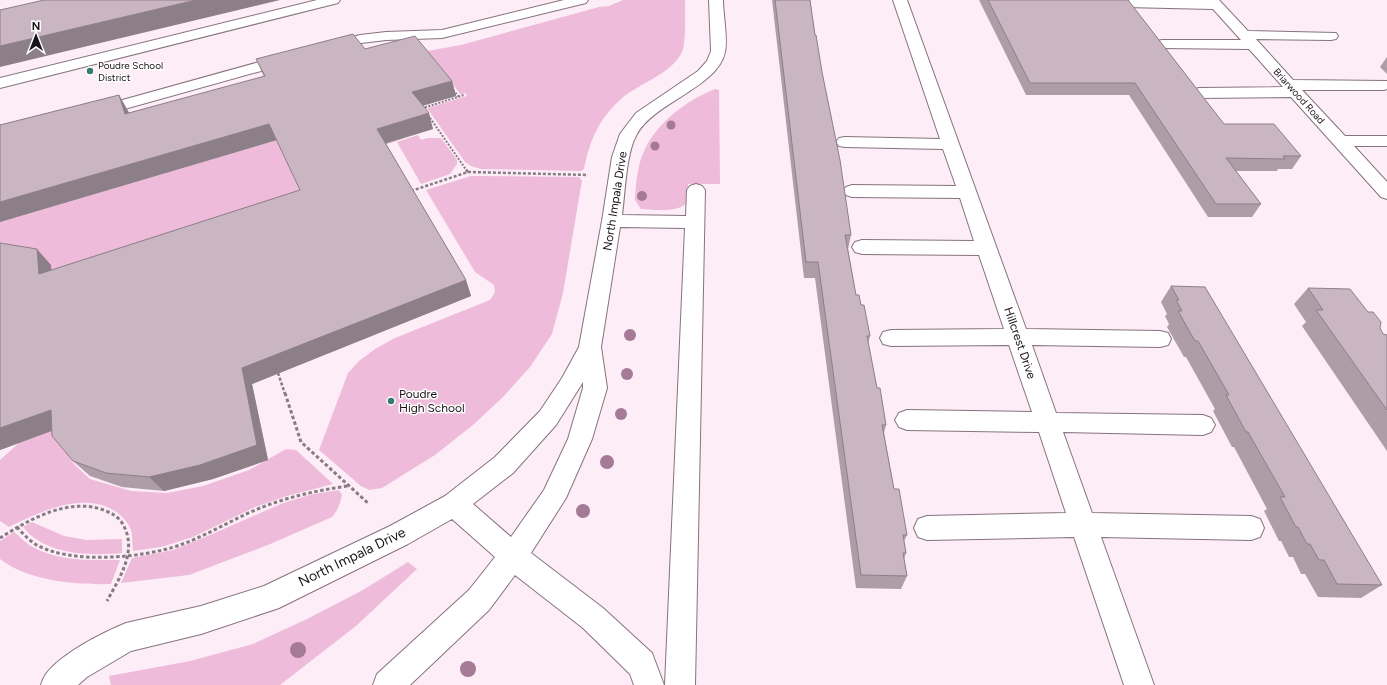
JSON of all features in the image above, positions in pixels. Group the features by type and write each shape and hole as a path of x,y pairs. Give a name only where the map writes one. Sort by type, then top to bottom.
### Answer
{"street":[{"path":"0,83 332,0"},
{"path":"314,52 360,39 386,36 442,34 581,0"},
{"name":"North Impala Drive","path":"388,685 479,600 513,556 553,498 580,439 595,388 590,347 612,221 621,157 628,134 642,116 703,74 714,63 718,52 716,0"},
{"name":"Hillcrest Drive","path":"900,0 1047,424 1140,685"},
{"path":"1130,4 1214,2"},
{"name":"Briarwood Road","path":"1214,2 1386,191"},
{"path":"1162,44 1331,36"},
{"path":"84,115 299,56"},
{"path":"1199,93 1384,85"},
{"path":"1340,141 1387,140"},
{"path":"845,142 951,144"},
{"path":"680,685 696,190"},
{"path":"852,191 967,192"},
{"path":"612,221 695,222"},
{"path":"862,246 987,248"},
{"path":"891,338 1018,337 1160,339"},
{"name":"North Impala Drive","path":"56,685 76,666 126,638 202,620 269,598 399,535 454,504 504,465 548,418 570,384 590,347"},
{"path":"907,420 1203,426"},
{"path":"454,504 513,556 593,618 641,664 650,685"},
{"path":"927,528 1084,525 1252,528"}],"path":[{"path":"450,85 459,97"},
{"path":"464,95 423,108 468,172"},
{"path":"410,191 468,172 588,175"},
{"path":"278,373 301,442 369,504"},
{"path":"17,527 36,545 56,552 84,556 114,557 146,553 179,546 258,509 288,498 316,490 348,486"},
{"path":"0,538 17,527 43,514 67,507 87,506 104,509 118,518 127,530 129,545 120,574 107,601"}],"shaded area":[{"path":"623,0 685,0 685,32 683,49 679,57 665,71 622,98 607,114 601,122 589,148 584,169 581,171 481,169 471,166 465,162 427,108 467,96 465,93 461,95 427,51 461,45 599,7 609,6"},
{"path":"715,89 719,90 720,184 688,184 688,195 685,205 674,209 641,209 635,200 637,174 642,155 651,139 657,130 674,113 694,99"},
{"path":"418,135 421,140 427,138 441,138 457,160 457,164 450,174 421,184 397,142"},
{"path":"277,140 307,206 53,290 0,256 0,222"},
{"path":"471,176 579,177 582,180 563,293 552,334 530,367 503,397 473,425 435,455 382,488 369,490 361,486 319,450 348,373 359,361 375,349 395,338 490,300 495,292 494,285 475,272 426,190"},
{"path":"63,426 65,450 74,464 90,479 131,491 167,493 203,486 249,470 286,449 296,450 333,484 287,496 255,507 193,537 161,547 133,551 132,532 128,524 115,511 102,505 75,503 61,506 34,515 9,527 0,521 0,460 20,442"},
{"path":"339,490 342,495 340,504 332,517 268,545 189,575 121,583 132,558 173,550 283,503 313,494"},
{"path":"32,522 64,536 87,540 122,539 122,553 96,554 68,552 55,548 32,536 23,527"},
{"path":"14,532 29,545 52,555 74,559 120,560 111,584 83,584 53,580 38,577 11,566 0,559 0,541"},
{"path":"408,562 417,569 356,626 280,685 111,685 109,676 190,661 253,644 307,619 363,590"}],"building":[{"path":"44,0 196,0 0,46 0,10"},
{"path":"775,0 810,0 815,35 840,160 851,235 845,235 856,295 859,295 861,305 864,305 870,336 867,336 877,388 880,388 886,425 882,425 894,489 899,489 907,535 903,535 906,553 903,553 907,576 861,575 818,262 806,262"},
{"path":"988,0 1128,0 1224,124 1274,124 1301,156 1283,156 1285,159 1226,158 1261,204 1216,204 1135,83 1030,83"},
{"path":"353,34 365,49 415,36 452,81 412,92 429,113 377,129 466,280 242,368 257,445 200,465 149,477 106,473 73,461 52,436 51,410 0,428 0,243 37,249 39,274 300,190 269,124 0,202 0,125 119,95 125,114 265,76 256,59"},
{"path":"1171,286 1205,287 1382,585 1337,584 1324,560 1319,560 1310,544 1307,544 1280,497 1285,497 1248,432 1246,432 1226,395 1229,395 1198,341 1195,341 1178,311 1182,311 1176,300 1179,300"},
{"path":"1308,288 1350,289 1368,312 1373,312 1381,322 1380,328 1383,334 1387,335 1387,410 1316,310 1323,310"}],"place":[{"name":"Poudre School District","path":"90,71"},
{"name":"Poudre High School","path":"391,401"}]}
